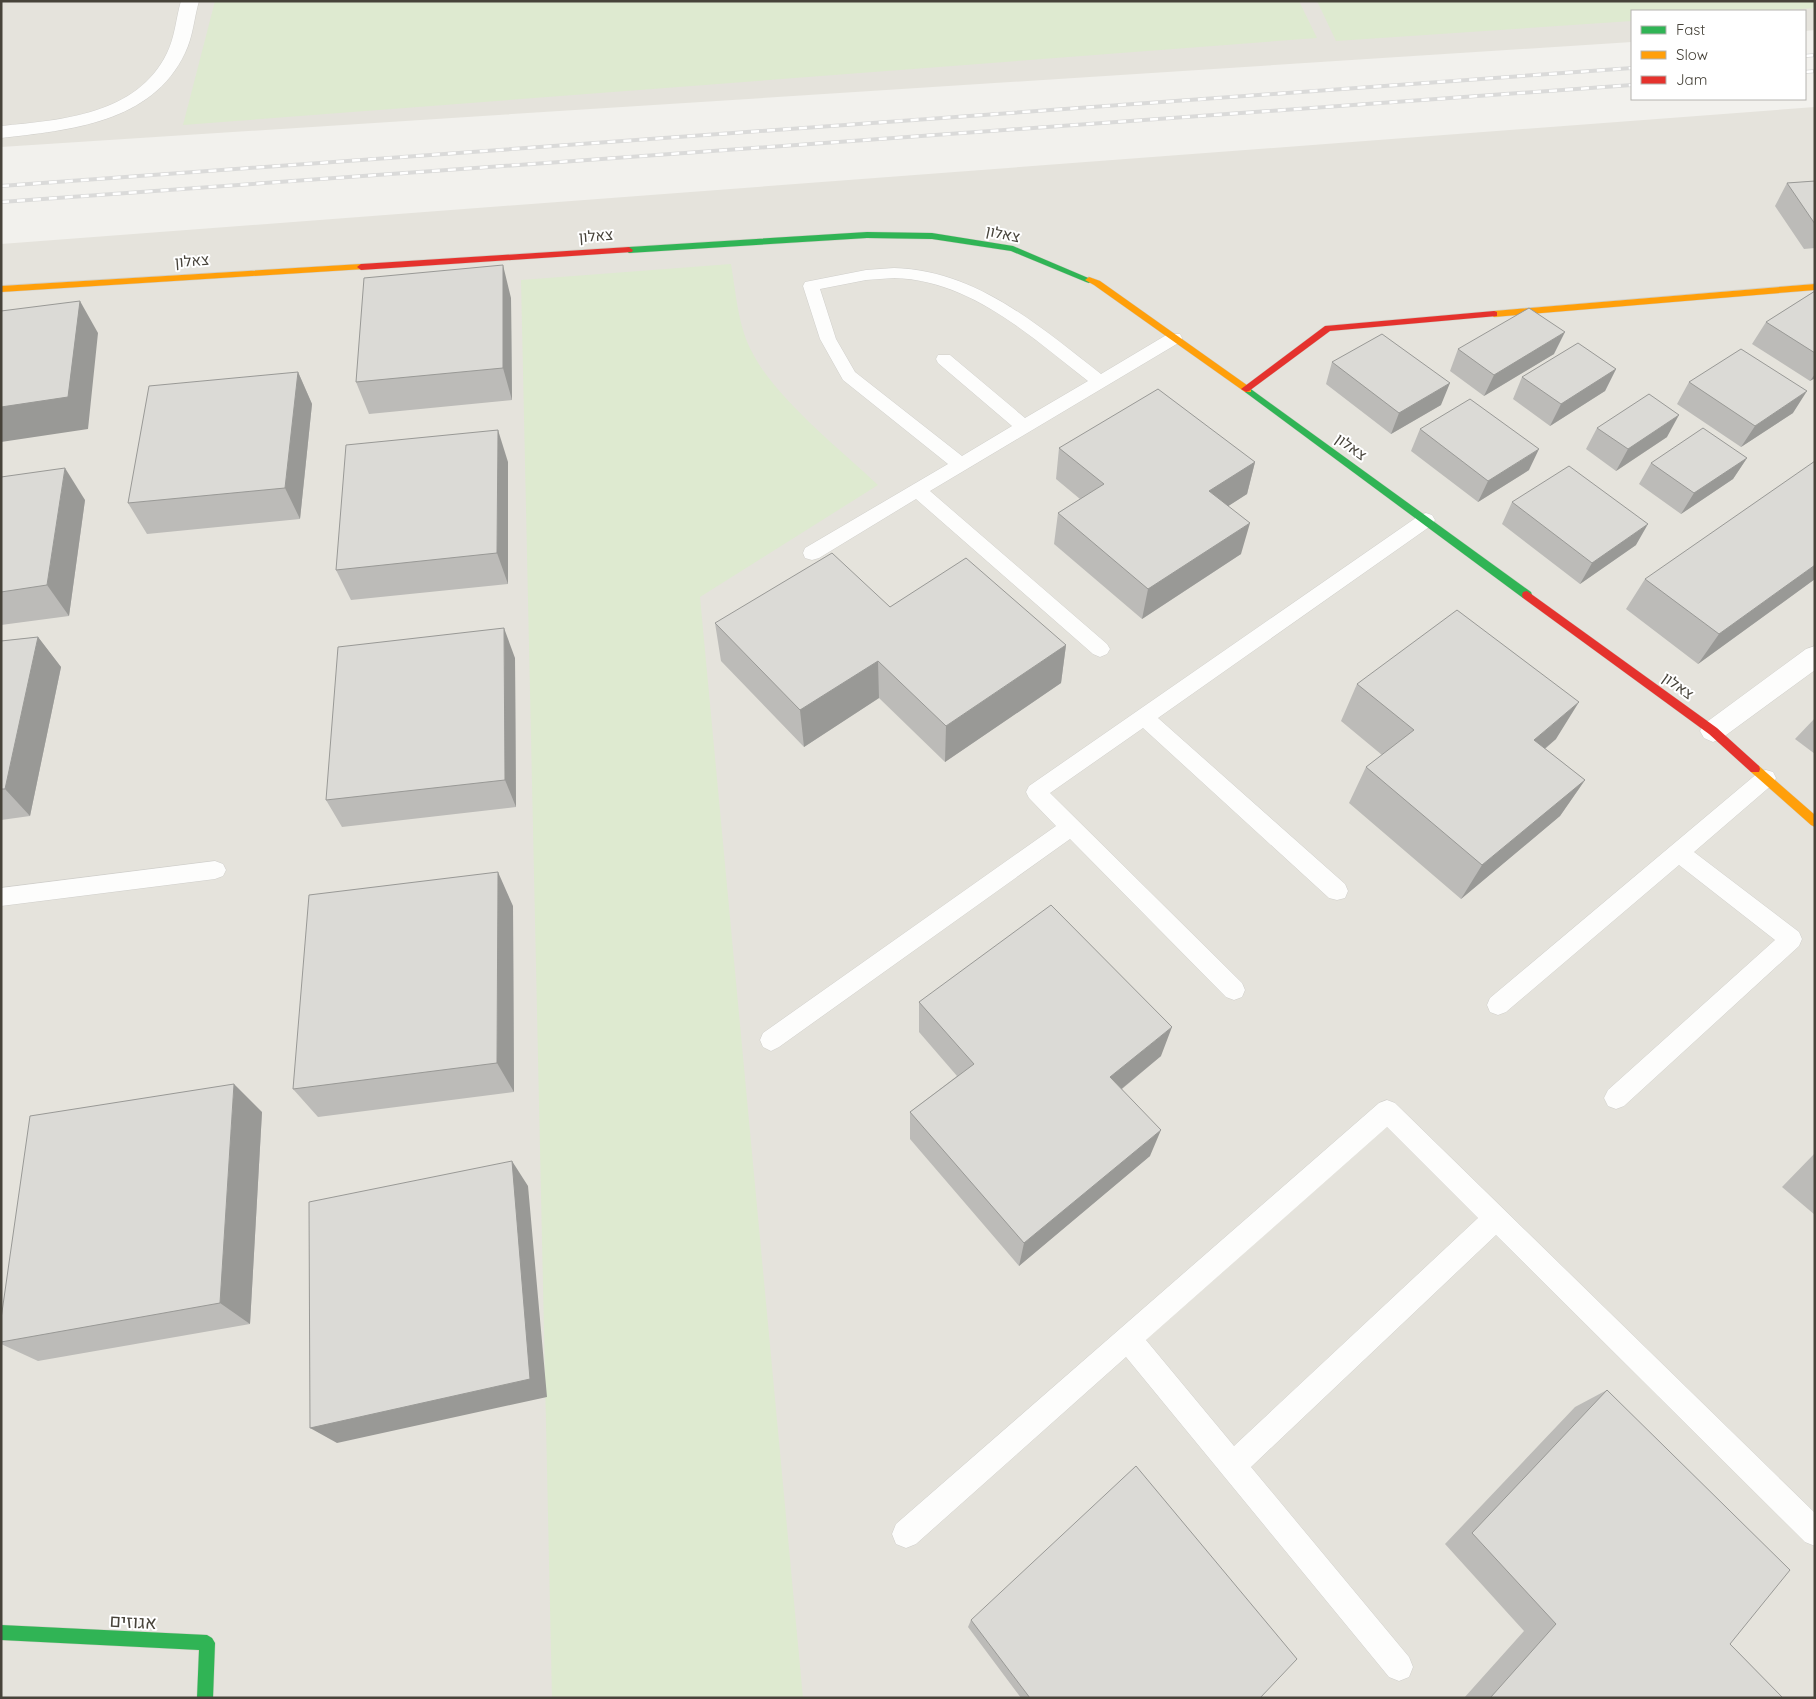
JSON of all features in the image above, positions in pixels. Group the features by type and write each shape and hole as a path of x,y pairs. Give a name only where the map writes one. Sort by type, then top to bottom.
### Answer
{"street":[{"path":"1,132 81,122 126,107 159,80 176,54 190,1"},
{"name":"צאלון","path":"1,289 867,234 932,236 1014,249 1097,283 1246,389 1714,731 1815,822"},
{"path":"1246,389 1328,328 1815,287"},
{"path":"1714,731 1815,656"},
{"name":"אגוזים","path":"1,1632 207,1643 205,1698"}],"lane":[{"path":"961,464 849,376 828,339 811,286 868,274 920,275 961,288 1008,312 1101,382"},
{"path":"812,552 1174,338"},
{"path":"944,359 1024,427"},
{"path":"917,490 1100,649"},
{"path":"1234,990 1036,792 1426,520"},
{"path":"1144,716 1337,891"},
{"path":"1498,1005 1766,778"},
{"path":"771,1040 1071,827"},
{"path":"1616,1098 1791,939 1678,852"},
{"path":"1,897 216,870"},
{"path":"906,1534 1387,1111 1815,1532"},
{"path":"1232,1466 1496,1218"},
{"path":"1128,1339 1399,1667"}],"shaded area":[{"path":"1,1 1815,1 1815,30 1806,31 1806,10 1631,10 1631,42 1,147"},
{"path":"1815,107 1815,1698 1,1698 1,244"}],"green space":[{"path":"215,1 1299,1 1317,38 183,125"},
{"path":"1317,1 1815,1 1815,8 1786,10 1631,10 1631,21 1336,41"},
{"path":"731,264 738,309 747,342 762,369 809,422 878,485 700,597 803,1698 552,1698 521,280"}],"building":[{"path":"1815,181 1815,224 1787,183"},
{"path":"503,265 503,368 356,382 364,278"},
{"path":"1815,291 1815,353 1766,322"},
{"path":"80,301 68,397 1,407 1,311"},
{"path":"1529,308 1565,332 1494,375 1458,349"},
{"path":"1382,334 1450,383 1399,413 1332,362"},
{"path":"1578,343 1616,369 1561,404 1522,377"},
{"path":"1741,349 1807,391 1755,426 1689,382"},
{"path":"298,372 285,488 128,503 149,386"},
{"path":"1158,389 1255,462 1209,491 1250,523 1148,589 1058,513 1104,484 1059,448"},
{"path":"1649,394 1679,415 1628,449 1597,428"},
{"path":"1470,399 1539,449 1488,481 1420,429"},
{"path":"1703,428 1747,458 1694,493 1651,463"},
{"path":"498,430 497,553 336,570 346,445"},
{"path":"1815,461 1815,565 1719,634 1645,579"},
{"path":"1569,466 1648,524 1592,563 1512,502"},
{"path":"65,468 47,585 1,592 1,477"},
{"path":"832,553 890,607 966,558 1066,645 946,726 878,661 800,710 715,623"},
{"path":"1457,610 1579,702 1534,740 1585,780 1482,865 1366,767 1414,730 1357,684"},
{"path":"504,628 505,780 326,800 338,647"},
{"path":"38,637 5,789 1,789 1,641"},
{"path":"498,872 497,1063 293,1089 309,895"},
{"path":"1051,905 1172,1027 1110,1077 1161,1130 1024,1243 910,1112 974,1064 919,1002"},
{"path":"234,1084 220,1303 1,1342 1,1319 30,1116"},
{"path":"512,1161 530,1379 310,1428 309,1202"},
{"path":"1607,1390 1790,1570 1730,1644 1783,1698 1491,1698 1556,1624 1472,1533"},
{"path":"1136,1466 1297,1659 1260,1698 1030,1698 971,1620"}],"railway":[{"path":"1806,56 1815,55"},
{"path":"1,186 1631,68"},
{"path":"1806,72 1815,71"},
{"path":"1,202 1631,85"}],"traffic: fast":[{"path":"629,250 867,235 932,236 1013,249 1089,280"},
{"path":"1248,390 1527,595"},
{"path":"1,1632 207,1643 205,1698"}],"traffic: slow":[{"path":"1,289 361,267"},
{"path":"1089,280 1097,283 1248,390"},
{"path":"1494,314 1815,287"},
{"path":"1755,769 1815,822"}],"traffic: jam":[{"path":"361,267 629,250"},
{"path":"1246,389 1328,328 1494,314"},
{"path":"1527,595 1713,731 1755,769"}]}
